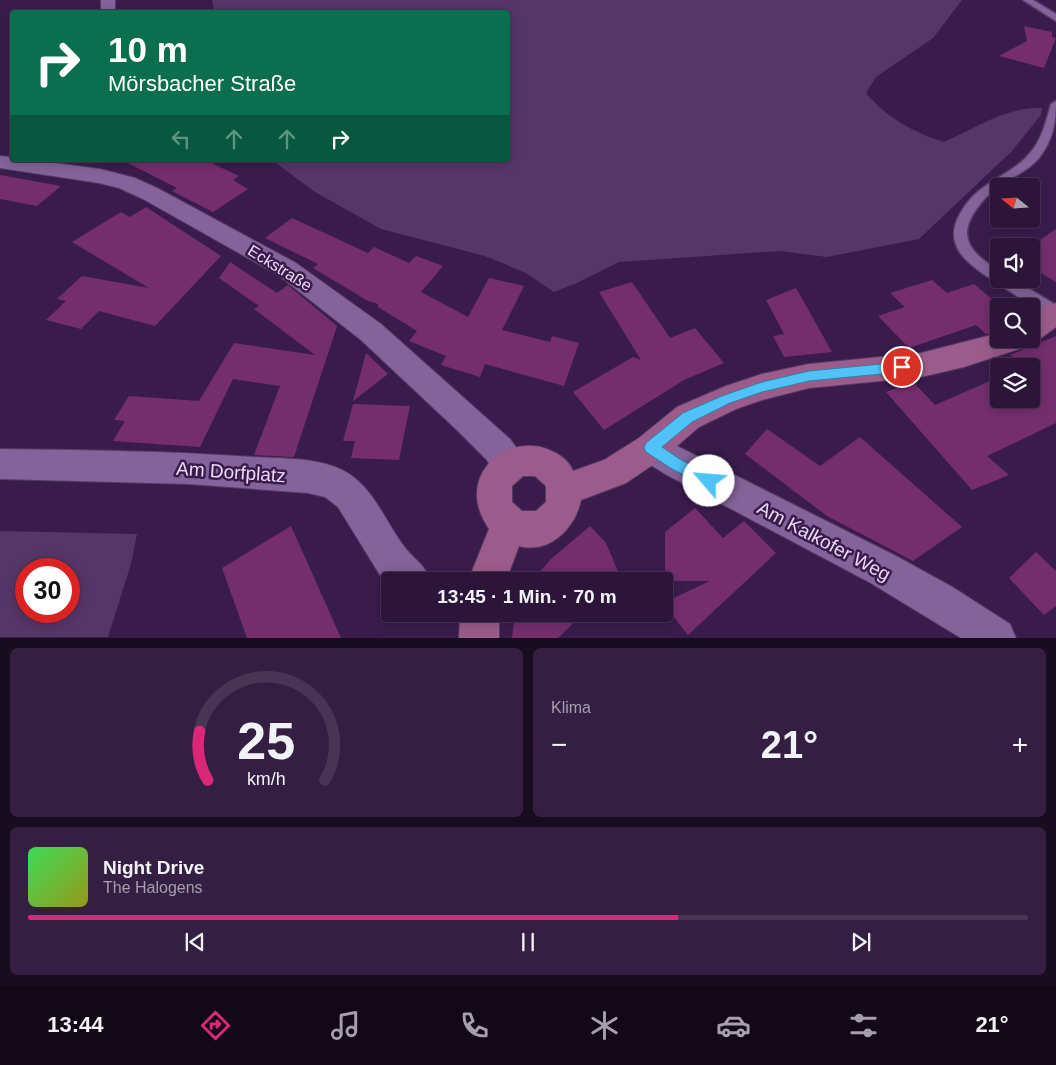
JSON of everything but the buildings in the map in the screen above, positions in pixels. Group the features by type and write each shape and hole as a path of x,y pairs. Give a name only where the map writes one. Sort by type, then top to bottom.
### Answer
{"street":[{"name":"Eckstraße","path":"0,162 103,168 126,183 151,194 287,269 371,332 469,421 498,449 510,466"},
{"path":"1040,324 1056,313"},
{"path":"565,490 614,472 651,448 688,418 726,400 762,387 809,376 921,365 990,347"},
{"name":"Am Kalkofer Weg","path":"651,448 677,464 838,546 969,619 996,638"},
{"path":"533,460 554,470 561,479 565,490 564,503 558,515 549,524 536,529 522,529 509,523 499,513 494,501 494,487 500,475 510,466 521,461 533,460"},
{"name":"Am Dorfplatz","path":"0,464 189,468 308,477 333,483 350,494 393,562 403,572"},
{"path":"490,572 509,523"},
{"path":"479,638 480,622"}],"lane":[{"path":"1027,0 1056,18"},
{"path":"990,272 977,264 963,248 959,235 962,220 980,195 1034,157 1044,140 1056,104"},
{"path":"1016,288 1056,313"}],"shaded area":[{"path":"212,0 962,0 933,38 876,77 866,93 883,110 901,123 922,134 944,142 1004,114 1029,108 1042,108 1041,115 1012,151 919,239 827,257 780,251 619,262 554,292 526,273 485,256 381,229 315,192 275,162 510,162 510,10 214,10"},
{"path":"0,531 137,534 131,564 108,637 0,637"}],"route":[{"path":"709,481 651,448 688,418 726,400 762,387 809,376 902,367"}]}
